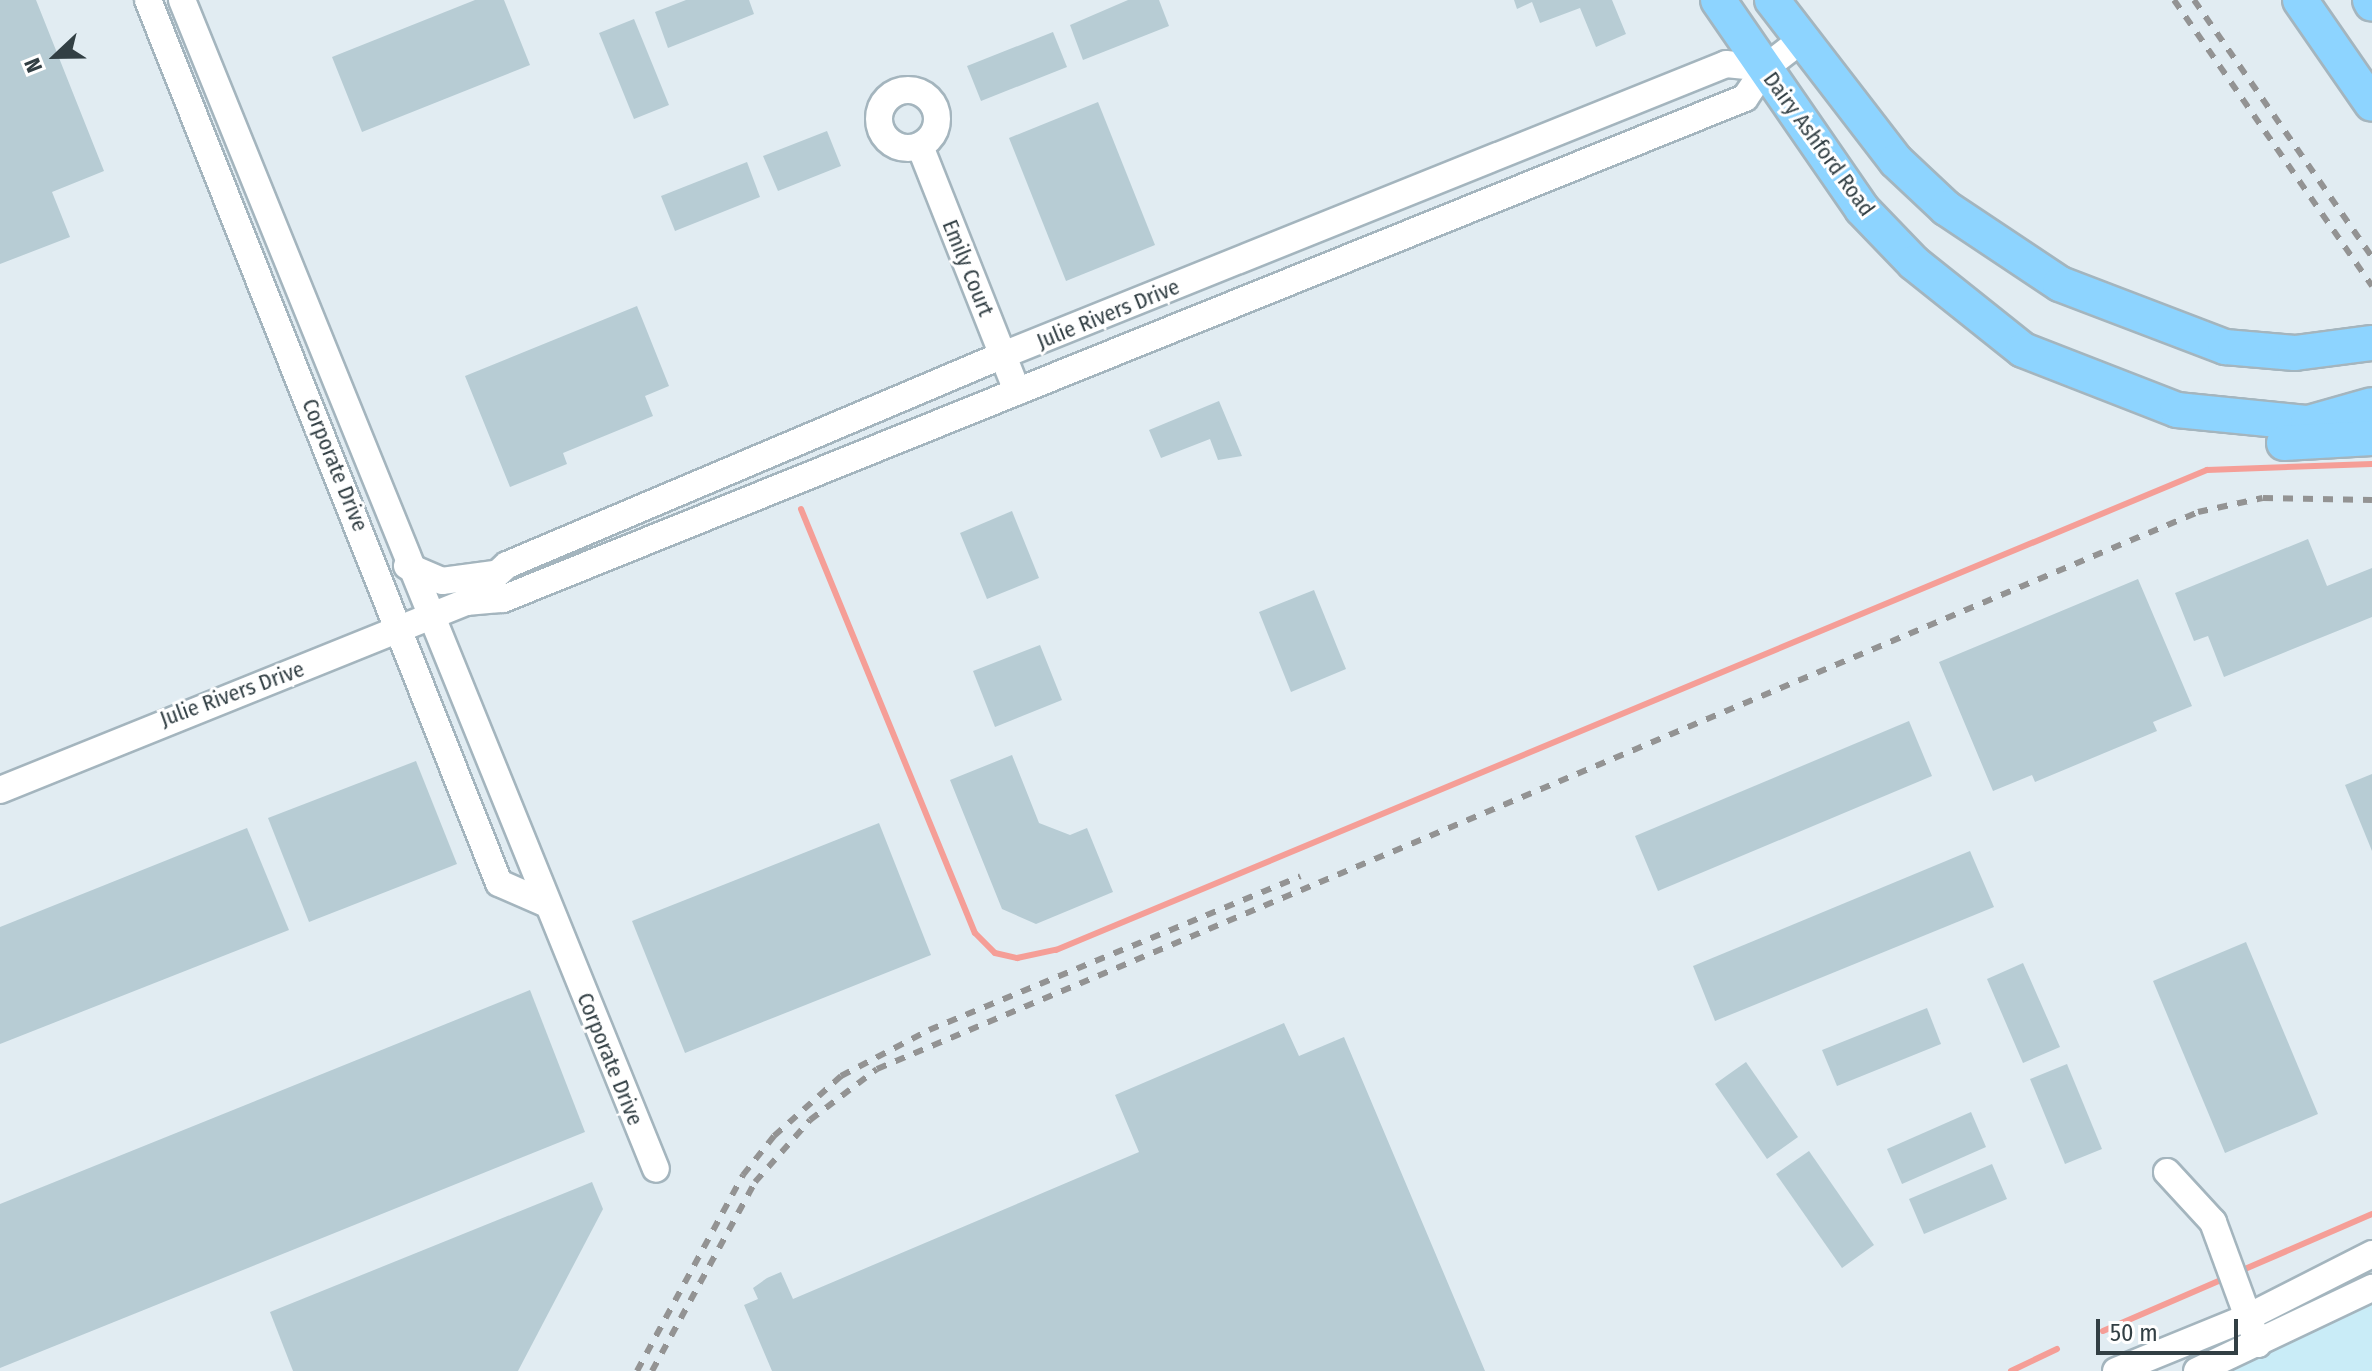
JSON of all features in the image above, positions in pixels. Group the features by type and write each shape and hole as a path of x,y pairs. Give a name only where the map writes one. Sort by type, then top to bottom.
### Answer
{"main road":[{"name":"Dairy Ashford Road","path":"1718,0 1862,209 1966,307 2023,350 2085,378 2208,413 2308,423 2372,405"},
{"name":"Dairy Ashford Road","path":"1772,0 1850,110 1925,190 2060,284 2225,347 2295,353 2372,343"},
{"path":"2300,0 2372,104"},
{"path":"2208,413 2245,440 2372,438"}],"street":[{"name":"Corporate Drive","path":"148,0 499,883 547,904"},
{"name":"Corporate Drive","path":"182,0 407,566 656,1169"},
{"name":"Julie Rivers Drive","path":"0,790 212,699 401,630 466,602 503,599 1745,98 1765,68 1800,41"},
{"name":"Julie Rivers Drive","path":"466,602 493,574 1003,355 1726,64 1765,68"},
{"name":"Emily Court","path":"920,146 1017,391"},
{"path":"235,215 263,203"},
{"path":"1308,234 1324,269"},
{"path":"848,422 854,456"},
{"path":"407,566 442,581 493,574"},
{"path":"434,713 462,700"},
{"path":"2167,1172 2199,1199 2258,1344"},
{"path":"2116,1371 2248,1317 2372,1254"},
{"path":"2197,1371 2372,1288"}],"shaded area":[{"path":"2372,1302 2372,1371 2209,1371"}],"building":[{"path":"0,0 36,0 104,171 52,192 70,237 0,264"},
{"path":"475,0 504,0 530,65 362,132 332,57"},
{"path":"686,0 749,0 754,14 668,48 655,12"},
{"path":"1128,0 1159,0 1169,26 1083,60 1070,25"},
{"path":"1514,0 1612,0 1626,34 1596,47 1580,8 1540,23 1532,2 1517,9"},
{"path":"634,19 669,105 634,119 599,33"},
{"path":"1053,32 1067,67 981,101 967,66"},
{"path":"1098,102 1155,245 1066,281 1009,138"},
{"path":"827,131 841,166 778,191 763,156"},
{"path":"747,162 760,197 675,231 661,196"},
{"path":"637,306 669,386 645,396 653,416 563,453 567,464 510,487 465,376"},
{"path":"1219,401 1242,456 1218,460 1210,439 1161,458 1149,430"},
{"path":"1012,511 1039,578 987,599 960,533"},
{"path":"2308,539 2327,586 2372,568 2372,617 2224,677 2208,636 2194,641 2175,593"},
{"path":"2138,579 2192,706 2153,722 2157,731 2035,782 2032,775 1993,791 1939,662"},
{"path":"1314,590 1346,669 1291,692 1259,612"},
{"path":"1040,645 1062,700 995,727 973,671"},
{"path":"1909,721 1932,776 1658,891 1635,836"},
{"path":"1012,755 1039,823 1070,835 1087,828 1113,892 1036,924 1002,909 950,780"},
{"path":"416,761 457,864 309,922 268,818"},
{"path":"2372,774 2372,851 2345,785"},
{"path":"879,823 931,955 685,1053 632,921"},
{"path":"247,828 289,930 0,1044 0,927"},
{"path":"1970,851 1994,907 1715,1021 1693,966"},
{"path":"2246,942 2318,1114 2225,1153 2153,981"},
{"path":"2023,963 2060,1047 2023,1063 1987,979"},
{"path":"530,990 585,1132 0,1368 0,1204"},
{"path":"1927,1008 1941,1044 1837,1086 1822,1050"},
{"path":"1284,1023 1299,1056 1344,1037 1485,1371 772,1371 744,1305 758,1299 753,1288 767,1278 781,1272 793,1299 1139,1152 1115,1095"},
{"path":"1746,1062 1798,1137 1767,1159 1715,1084"},
{"path":"2067,1064 2102,1149 2065,1164 2030,1079"},
{"path":"1971,1112 1986,1147 1902,1184 1887,1149"},
{"path":"1809,1151 1874,1245 1842,1268 1776,1174"},
{"path":"1992,1164 2007,1199 1924,1234 1909,1199"},
{"path":"592,1182 603,1209 518,1371 293,1371 270,1312"}],"waterway":[{"path":"801,509 975,933 995,953 1017,958 1056,950 2207,470 2372,464"},
{"path":"2238,1272 2372,1214"},
{"path":"2103,1331 2228,1277"},
{"path":"2011,1371 2057,1349"}],"railway":[{"path":"2174,0 2372,286"},
{"path":"2194,0 2372,257"},
{"path":"652,1371 755,1182 810,1120 877,1069 2198,512 2263,498 2372,500"},
{"path":"637,1371 743,1175 774,1136 841,1076 929,1030 1300,876"}]}
